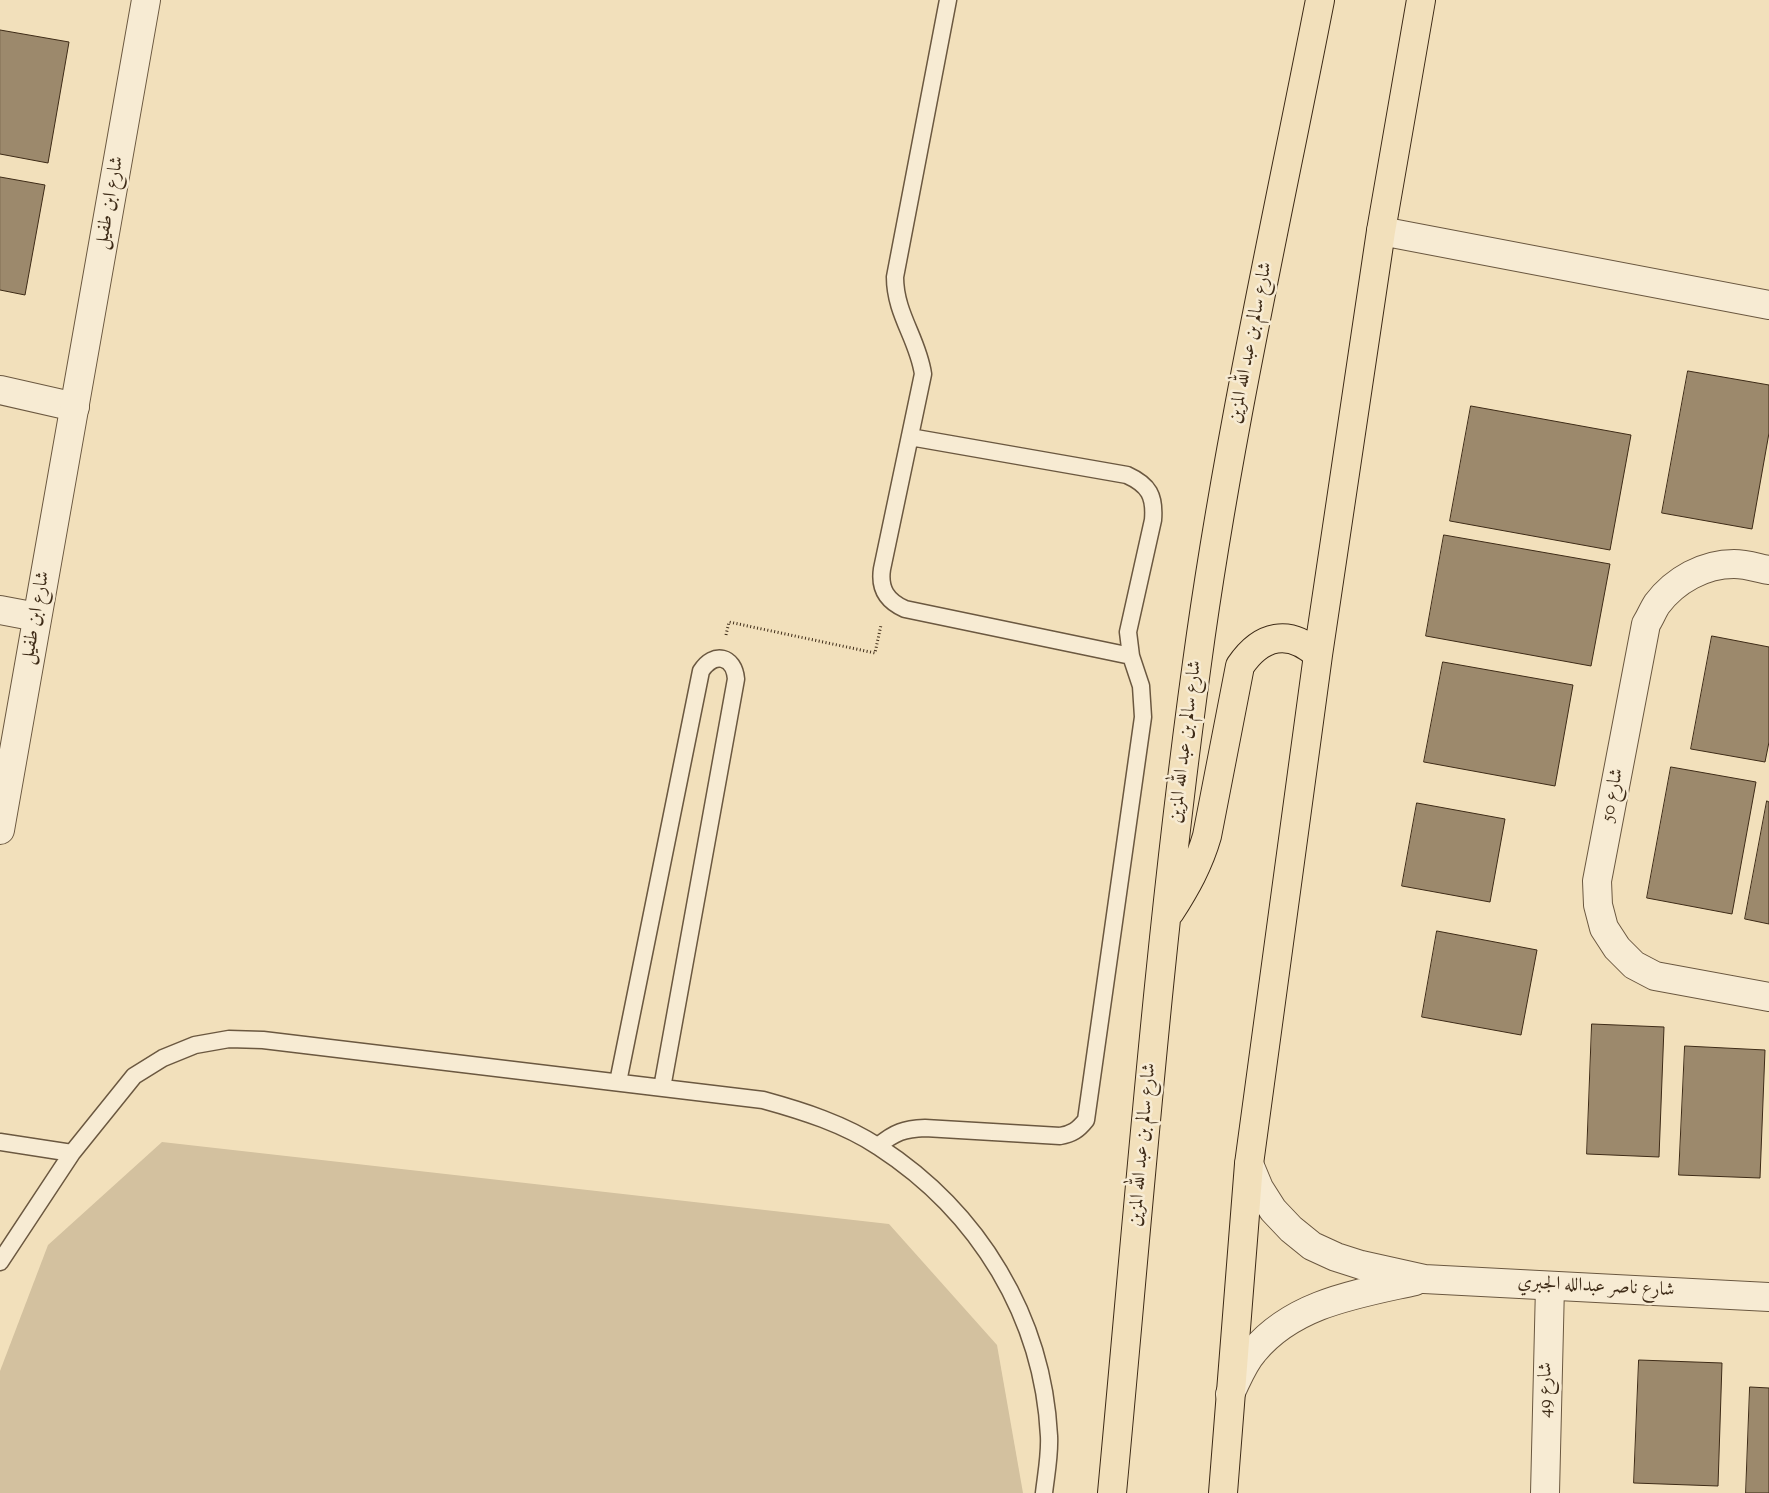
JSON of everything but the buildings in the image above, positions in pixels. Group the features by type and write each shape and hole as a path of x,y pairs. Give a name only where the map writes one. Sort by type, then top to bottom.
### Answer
{"main road":[{"name":"شارع سالم بن عبد الله المزين","path":"1112,1493 1166,919 1197,662 1241,397 1320,0"},
{"path":"1223,1493 1248,1164 1318,655 1381,231 1420,0"},
{"path":"1166,919 1190,880 1200,859 1207,836 1240,666 1249,653 1262,644 1277,638 1292,639 1307,645 1318,655"}],"street":[{"name":"شارع ابن طفيل","path":"0,830 146,0"},
{"path":"1381,231 1769,305"},
{"path":"0,390 75,406"},
{"name":"شارع 50","path":"1769,570 1735,564 1713,566 1691,574 1672,587 1657,604 1646,624 1598,881 1598,905 1604,928 1617,948 1634,964 1655,976 1769,997"},
{"path":"0,610 37,617"},
{"name":"شارع ناصر عبدالله الجبري","path":"1248,1164 1259,1188 1273,1210 1291,1229 1312,1246 1336,1257 1424,1279 1769,1297"},
{"name":"شارع ناصر عبدالله الجبري","path":"1230,1395 1252,1352 1288,1320 1333,1300 1424,1279"},
{"name":"شارع 49","path":"1545,1493 1550,1286"}],"lane":[{"path":"948,0 895,277 898,304 917,349 923,374 881,578 882,588 892,603 905,609 1131,656"},
{"path":"878,1146 893,1134 908,1129 925,1128 1060,1136 1075,1132 1086,1120 1143,717 1141,686 1131,656 1128,632 1153,520 1154,506 1150,492 1141,481 1128,475 910,437"},
{"path":"618,1082 701,670 706,663 713,659 721,658 730,662 735,670 736,679 662,1088"},
{"path":"0,1262 72,1154 134,1076 162,1058 195,1045 229,1039 263,1040 764,1100 811,1114 842,1126 878,1146 914,1171 946,1200 976,1234 1000,1270 1020,1310 1035,1351 1045,1394 1050,1438 1044,1493"},
{"path":"0,1142 72,1154"}],"path":[{"path":"721,658 729,622 876,653 887,597"}],"shaded area":[{"path":"162,1142 889,1224 997,1345 1023,1493 0,1493 0,1371 48,1245"}]}
